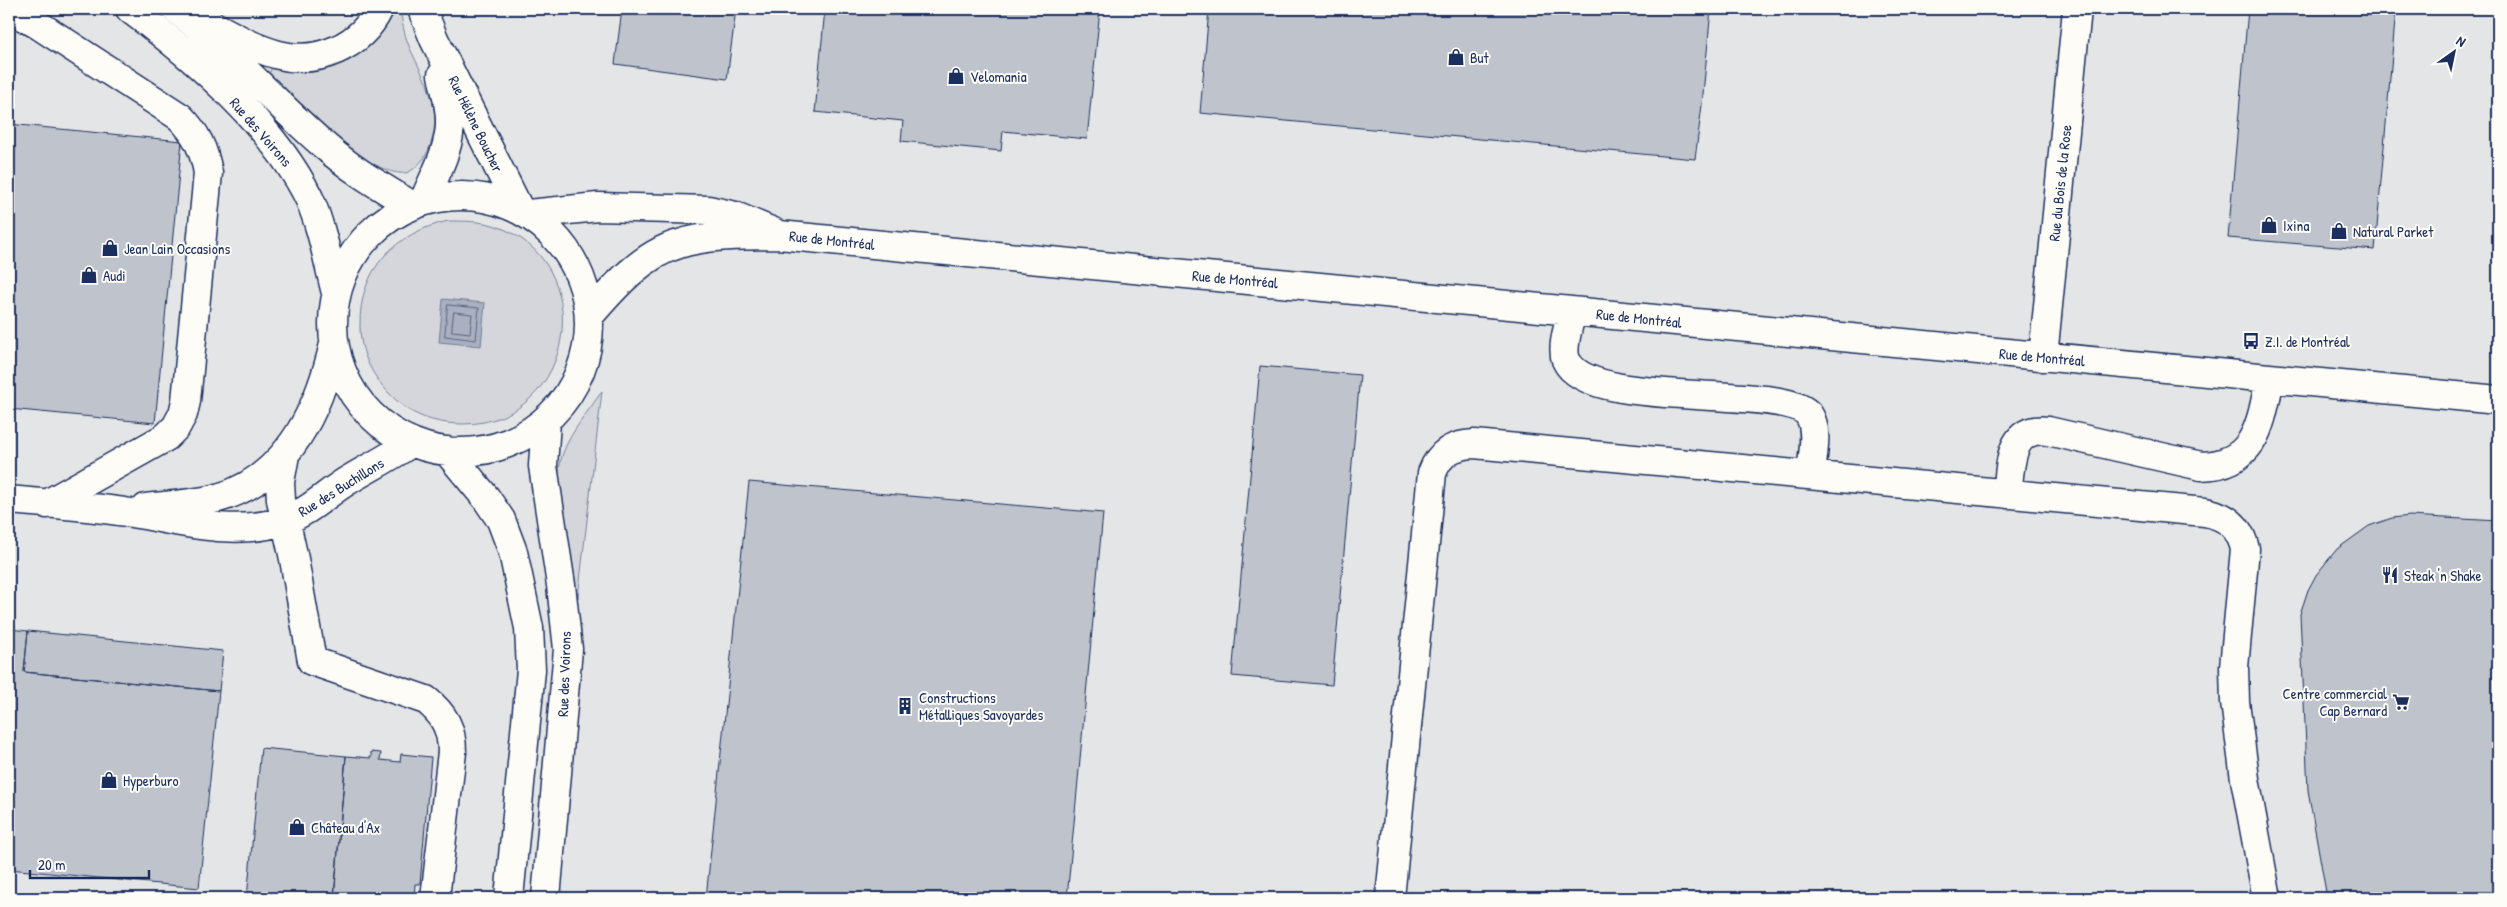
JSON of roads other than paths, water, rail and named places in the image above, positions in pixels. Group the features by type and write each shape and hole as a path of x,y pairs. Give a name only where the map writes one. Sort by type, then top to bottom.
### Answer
{"street":[{"path":"9,9 37,24 180,117 199,142 208,173 186,401 183,414 176,427 154,445 47,504"},
{"name":"Rue des Voirons","path":"130,9 209,75 263,130 289,163 310,200 336,292"},
{"name":"Rue des Voirons","path":"176,9 227,52 325,146 352,168 417,203"},
{"path":"181,9 265,50 292,57 310,57 334,51 354,40 368,26 379,9"},
{"name":"Rue Hélène Boucher","path":"422,9 434,39 523,212"},
{"name":"Rue du Bois de la Rose","path":"2043,357 2077,9"},
{"name":"Rue Hélène Boucher","path":"417,203 447,143 450,121 434,39"},
{"path":"472,196 504,203 523,212 544,226 570,257 586,294 590,315 588,344 580,373 566,399 546,421 531,432 500,446 465,452 447,451 412,442 380,423 360,403 346,380 334,344 333,318 336,292 349,261 358,247 382,223 417,203 439,197 472,196"},
{"name":"Rue de Montréal","path":"523,212 598,208 708,210 735,216 779,235"},
{"name":"Rue de Montréal","path":"590,315 611,291 632,272 666,248 694,240 779,235 2498,400"},
{"path":"1572,311 1565,348 1566,359 1572,368 1591,379 1628,390 1775,402 1805,411 1812,421 1814,434 1810,475"},
{"name":"Rue des Buchillons","path":"119,511 219,498 262,476 285,455 314,409 326,376 334,344"},
{"path":"2008,494 2011,459 2015,446 2022,436 2034,430 2048,431 2201,466 2225,463 2240,455 2256,435 2270,378"},
{"name":"Rue des Voirons","path":"546,421 543,466 561,585 568,649 546,898"},
{"name":"Rue des Buchillons","path":"9,500 119,511 194,525 236,528 286,520 310,509 346,481 387,459 412,442"},
{"path":"1390,898 1431,482 1435,464 1441,456 1459,444 1487,444 2205,512 2228,519 2238,531 2245,549 2234,667 2236,702 2245,780 2267,898"},
{"path":"447,451 486,498 501,520 513,552 529,628 530,670 509,898"},
{"path":"285,455 280,490 312,661 426,700 440,713 450,730 452,752 435,898"}],"water":[{"path":"443,299 485,303 481,346 439,342"}],"place":[{"name":"But","path":"1456,57"},
{"name":"Velomania","path":"956,76"},
{"name":"Ixina","path":"2269,225"},
{"name":"Natural Parket","path":"2339,231"},
{"name":"Jean Lain Occasions","path":"110,248"},
{"name":"Audi","path":"89,275"},
{"name":"Z.I. de Montréal","path":"2251,341"},
{"name":"Steak 'n Shake","path":"2390,575"},
{"name":"Centre commercial Cap Bernard","path":"2401,702"},
{"name":"Constructions Métalliques Savoyardes","path":"905,706"},
{"name":"Hyperburo","path":"109,780"},
{"name":"Château d'Ax","path":"297,827"}]}
